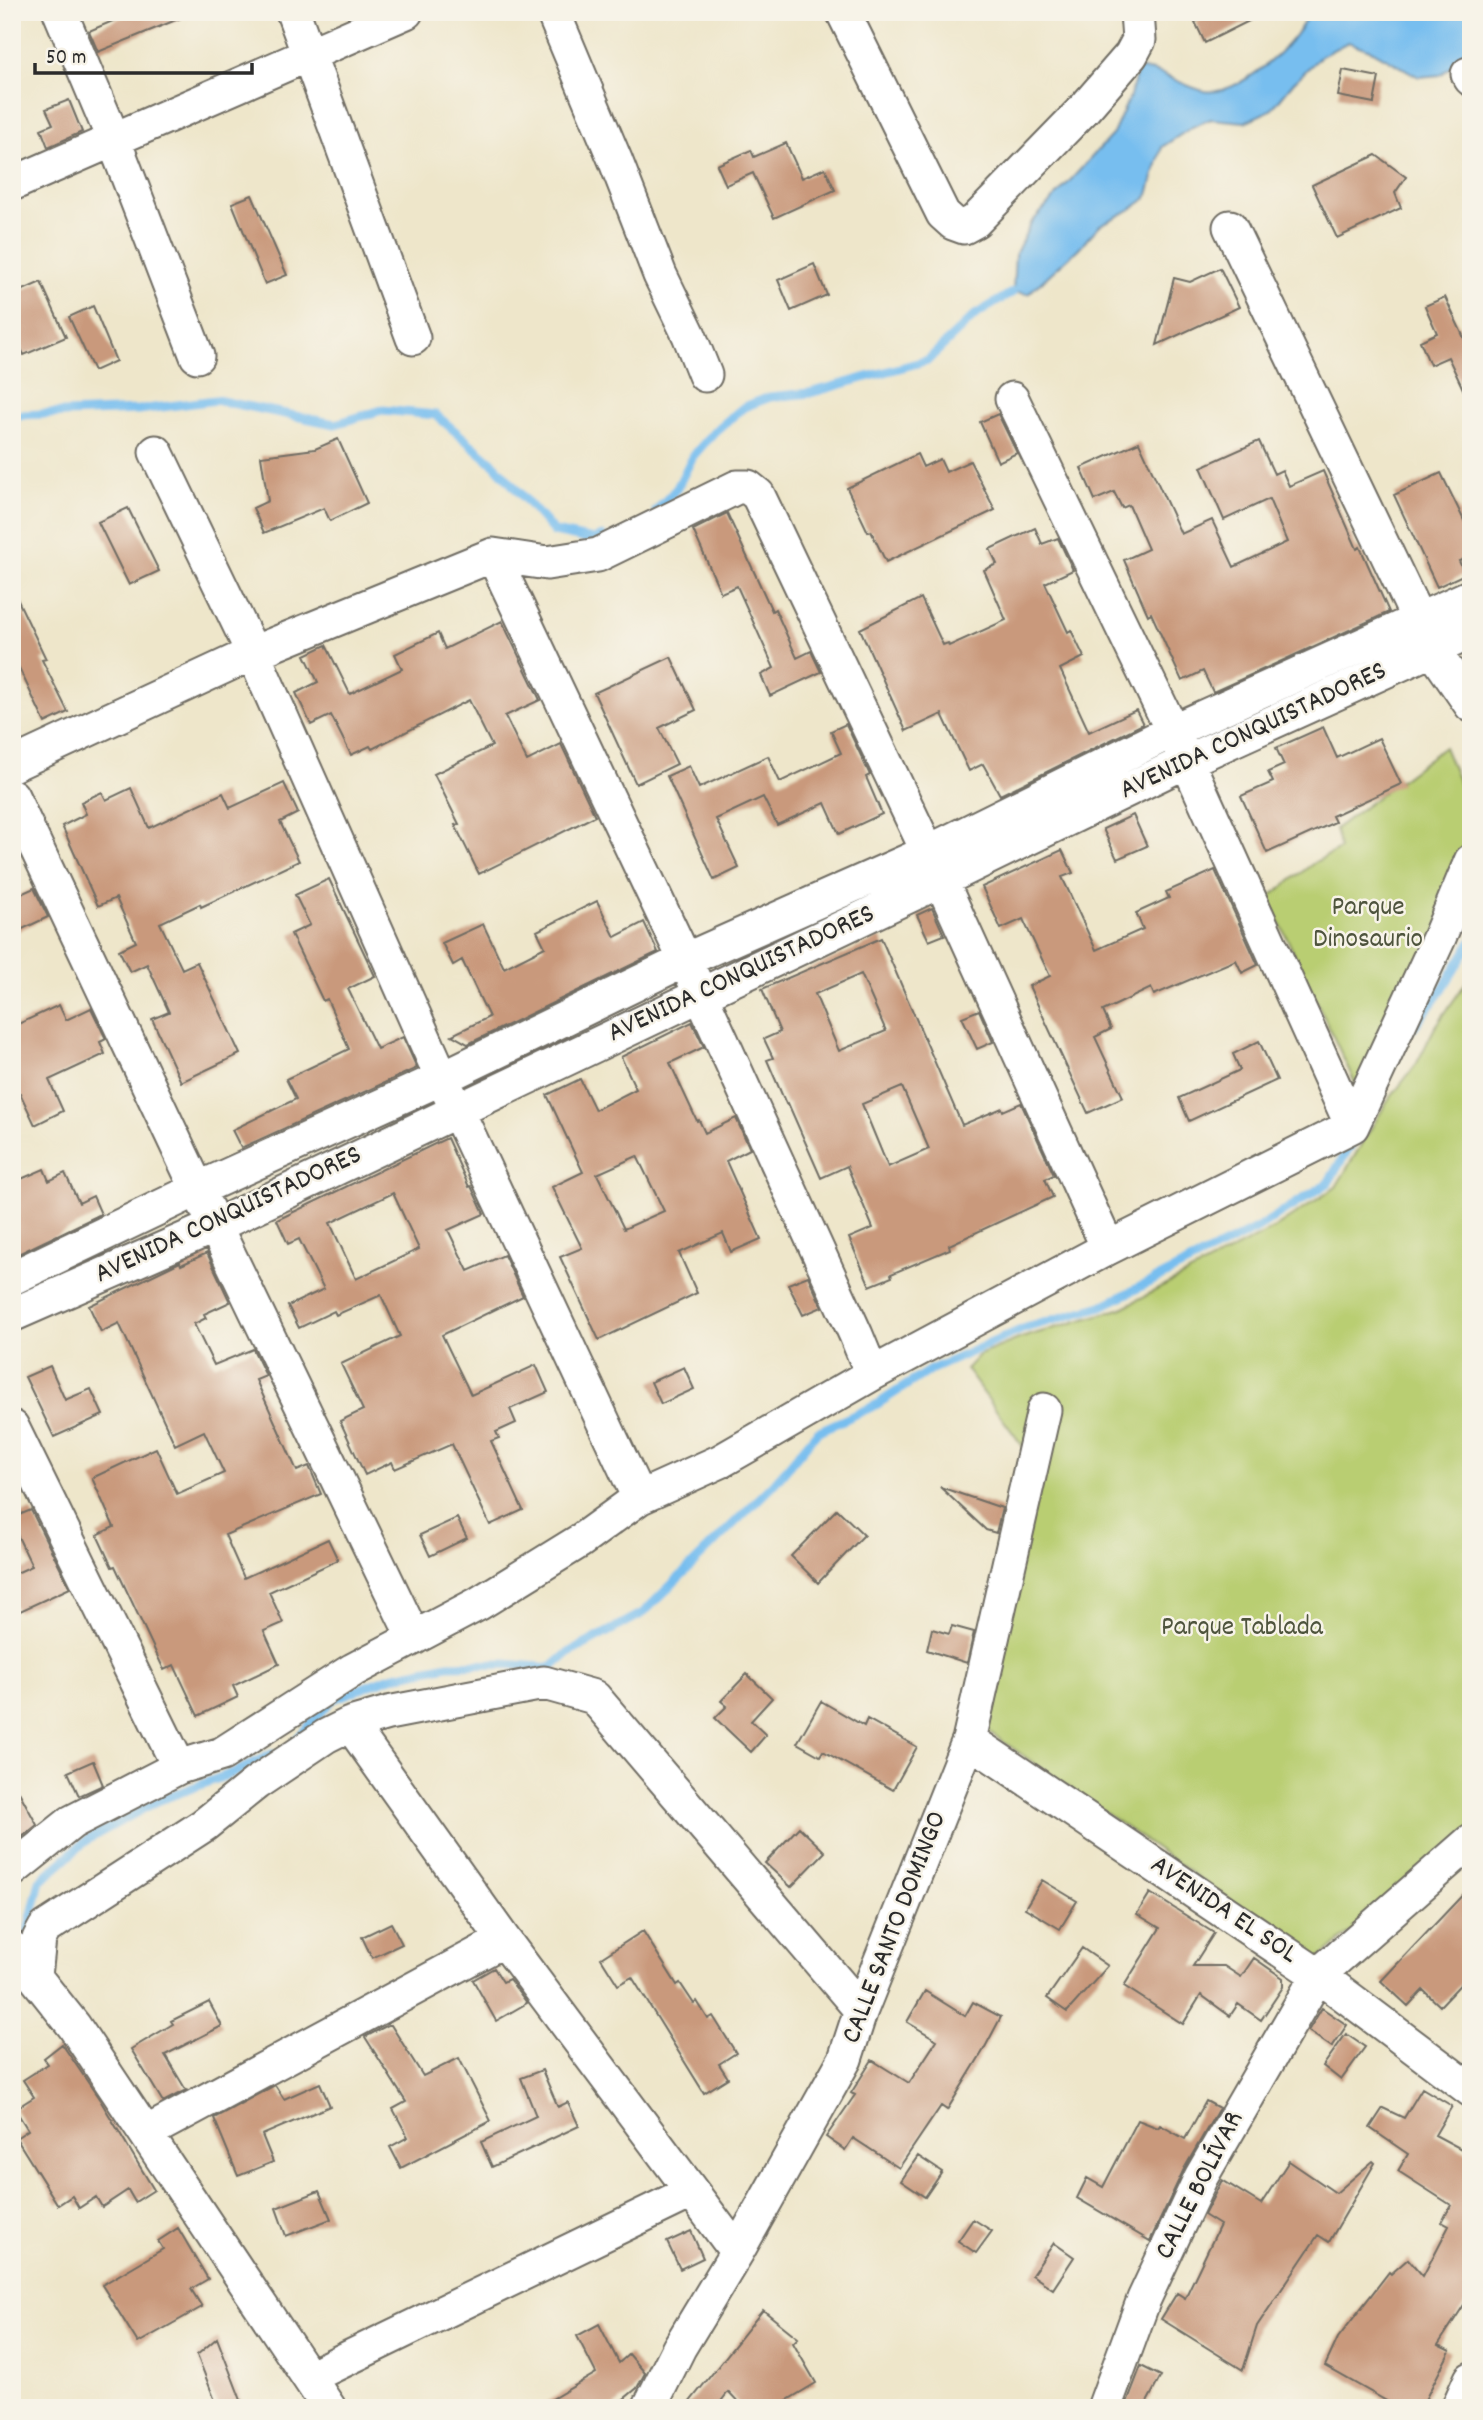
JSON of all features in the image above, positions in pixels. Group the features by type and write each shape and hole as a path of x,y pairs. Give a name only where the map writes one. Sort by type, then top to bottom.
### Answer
{"street":[{"path":"60,12 113,138 197,356"},
{"path":"293,12 413,338"},
{"path":"12,184 406,12"},
{"path":"553,12 660,275 705,375"},
{"path":"843,12 943,214 953,223 964,227 975,221 1084,110 1131,55 1139,40 1137,12"},
{"path":"1230,227 1433,650 1471,705"},
{"path":"1012,399 1187,761 1352,1126"},
{"path":"156,452 253,653 442,1078 639,1497"},
{"path":"12,765 253,653 493,555 547,564 598,555 737,487 753,490 764,507 935,866 1108,1248"},
{"path":"493,555 684,960 872,1374"},
{"name":"AVENIDA CONQUISTADORES","path":"12,1314 215,1226 700,995 935,866 1172,731 1471,596"},
{"name":"AVENIDA CONQUISTADORES","path":"12,1278 198,1189 442,1078 684,960 935,866 1187,761 1471,632"},
{"path":"12,796 414,1638"},
{"path":"12,1870 72,1822 179,1767 222,1754 353,1670 478,1604 569,1548 639,1497 721,1461 872,1374 1108,1248 1352,1126 1439,938 1471,861"},
{"name":"CALLE SANTO DOMINGO","path":"649,2408 679,2348 737,2252 845,2059 861,2010 969,1740 1044,1410"},
{"path":"12,1427 179,1767"},
{"path":"329,2408 74,2026 26,1964 44,1928 204,1825 256,1783 326,1736 350,1724 388,1713 544,1683 594,1697 861,2010"},
{"path":"350,1724 504,1940 737,2252"},
{"name":"AVENIDA EL SOL","path":"969,1740 1318,1975 1471,2090"},
{"name":"CALLE BOLÍVAR","path":"1104,2408 1144,2299 1201,2177 1318,1975 1471,1841"},
{"path":"146,2133 504,1940"},
{"path":"309,2377 691,2192"},
{"path":"1458,2408 1471,2379"}],"green space":[{"name":"Parque Dinosaurio","path":"1444,747 1471,812 1471,878 1356,1085 1268,898 1315,862 1340,849 1335,829"},
{"name":"Parque Tablada","path":"1471,975 1471,1829 1317,1961 988,1731 1027,1452 966,1369 979,1355 1021,1338 1122,1308 1273,1229 1336,1187 1385,1105 1417,1063 1434,1029"}],"water":[{"path":"1308,12 1471,12 1471,43 1454,65 1440,75 1419,77 1373,51 1348,42 1321,56 1293,83 1271,110 1245,122 1211,119 1194,126 1162,147 1147,198 1100,225 1078,249 1028,294 1013,292 1015,255 1031,223 1113,134 1130,96 1138,69 1155,72 1204,91 1218,91 1233,86 1280,52 1303,24"}],"building":[{"path":"134,12 193,13 98,52 89,31"},
{"path":"1214,12 1267,12 1205,43 1195,22"},
{"path":"1343,70 1379,77 1374,103 1338,96"},
{"path":"69,100 82,132 48,147 41,129 53,124 46,109"},
{"path":"786,143 802,178 825,168 835,190 774,218 753,173 726,185 717,165 751,150 754,157"},
{"path":"1376,155 1406,177 1395,193 1401,208 1337,238 1312,185"},
{"path":"252,195 287,275 265,284 232,203"},
{"path":"814,264 827,295 791,311 778,280"},
{"path":"1220,268 1239,307 1157,345 1174,278 1190,282"},
{"path":"41,282 66,337 24,355 12,329 12,295"},
{"path":"1445,297 1471,353 1471,406 1448,357 1430,365 1420,341 1437,333 1425,306"},
{"path":"93,306 116,361 94,371 69,317"},
{"path":"998,414 1017,453 998,462 980,422"},
{"path":"338,439 367,503 330,521 324,508 264,533 253,508 268,501 261,456 315,449"},
{"path":"1259,441 1274,474 1282,470 1289,486 1323,471 1357,549 1360,547 1389,612 1213,692 1203,671 1182,681 1151,613 1148,615 1124,560 1148,549 1129,505 1122,508 1114,492 1095,500 1081,468 1139,442 1181,534 1212,520 1234,567 1287,542 1269,499 1224,520 1201,467"},
{"path":"917,454 923,467 940,459 946,472 970,461 995,510 886,562 847,488"},
{"path":"1441,473 1471,535 1471,556 1459,561 1465,574 1437,587 1394,495"},
{"path":"128,508 159,571 129,585 98,522"},
{"path":"727,513 797,658 811,651 821,672 770,696 761,675 774,668 737,586 721,593 693,530"},
{"path":"1035,528 1042,544 1058,538 1073,570 1045,583 1068,632 1071,630 1084,657 1060,669 1089,732 1136,710 1143,724 1000,795 983,764 969,771 942,714 906,731 860,629 921,598 943,645 948,643 949,646 1006,620 984,570 997,564 990,549"},
{"path":"12,588 46,659 42,660 68,712 45,723 12,653"},
{"path":"502,621 540,700 505,716 527,761 561,744 595,816 479,874 455,825 459,824 434,774 492,746 469,700 372,749 370,746 351,755 331,715 311,725 296,693 318,682 305,655 326,645 350,694 402,669 395,654 438,633 445,649"},
{"path":"671,657 696,710 659,728 677,764 636,784 594,693"},
{"path":"846,724 870,775 866,777 882,814 839,834 825,803 777,825 763,797 716,819 739,868 714,880 667,776 689,766 699,788 768,756 780,782 841,753 831,731"},
{"path":"1323,727 1337,758 1379,738 1401,784 1332,816 1335,822 1267,853 1241,796 1273,782 1268,772 1284,765 1276,748"},
{"path":"284,783 298,813 280,822 299,861 160,923 182,969 197,962 240,1054 181,1082 152,1019 169,1012 147,964 130,972 119,950 136,942 116,898 98,906 62,826 86,814 81,802 102,792 106,800 131,788 149,828 223,793 230,808"},
{"path":"1133,815 1147,846 1117,859 1103,829"},
{"path":"1062,850 1073,873 1062,877 1096,950 1143,929 1136,913 1169,898 1166,892 1215,870 1258,965 1242,973 1236,960 1154,995 1151,988 1103,1011 1111,1029 1095,1037 1123,1097 1088,1113 1029,986 1050,976 1023,919 1001,929 982,887"},
{"path":"329,879 375,976 348,989 377,1049 403,1037 417,1068 241,1148 232,1130 296,1099 286,1079 349,1049 327,999 323,1001 291,934 310,925 295,895"},
{"path":"34,888 48,917 12,934 12,898"},
{"path":"597,901 615,937 644,922 658,952 468,1044 452,1035 489,1017 462,960 453,965 442,943 483,924 504,968 545,947 537,931"},
{"path":"932,908 944,935 929,941 917,915"},
{"path":"881,938 962,1125 1021,1103 1054,1175 1045,1179 1053,1197 949,1245 950,1249 870,1286 849,1238 873,1228 847,1166 821,1178 788,1103 786,1104 767,1060 773,1058 764,1039 780,1032 762,989","holes":["861,974 886,1031 839,1051 815,994","902,1087 929,1149 888,1167 862,1104"]},
{"path":"59,1005 66,1020 91,1008 106,1039 100,1042 105,1054 49,1080 63,1111 35,1125 20,1093 12,1097 12,1027"},
{"path":"979,1010 993,1042 977,1049 962,1017"},
{"path":"692,1022 704,1047 670,1063 705,1133 736,1118 750,1149 726,1161 761,1239 731,1252 723,1233 679,1253 697,1293 599,1340 560,1257 582,1248 552,1187 583,1172 547,1095 580,1079 595,1110 636,1089 621,1057","holes":["637,1156 664,1211 624,1229 597,1174"]},
{"path":"1259,1041 1277,1080 1189,1121 1179,1098 1240,1070 1233,1054"},
{"path":"447,1138 484,1214 448,1230 468,1271 504,1255 523,1296 442,1335 471,1395 536,1365 548,1392 510,1409 516,1423 496,1432 499,1438 491,1441 523,1510 490,1525 452,1444 395,1469 392,1462 365,1475 340,1421 363,1410 341,1364 400,1336 381,1295 336,1315 334,1311 299,1328 288,1306 324,1289 299,1239 288,1244 277,1220","holes":["393,1193 419,1249 356,1279 330,1223"]},
{"path":"44,1169 49,1181 65,1173 79,1203 93,1196 101,1214 12,1257 12,1183"},
{"path":"207,1253 230,1302 204,1314 206,1318 194,1324 214,1365 253,1349 266,1376 256,1380 297,1471 309,1466 321,1494 225,1535 244,1578 328,1539 338,1560 269,1592 283,1623 264,1631 279,1664 233,1686 238,1697 198,1716 174,1665 164,1670 115,1566 112,1567 97,1535 114,1527 92,1478 156,1448 177,1494 224,1473 204,1431 175,1445 119,1323 101,1332 89,1306 180,1262 181,1265"},
{"path":"808,1276 822,1307 803,1315 788,1284"},
{"path":"50,1366 65,1400 91,1389 103,1415 54,1437 25,1377"},
{"path":"684,1367 694,1389 661,1404 651,1382"},
{"path":"940,1487 1002,1508 996,1533 986,1530"},
{"path":"837,1509 864,1535 818,1583 791,1556"},
{"path":"31,1510 70,1588 18,1612 12,1600 12,1575 32,1566 12,1524 12,1518"},
{"path":"457,1518 467,1538 430,1556 420,1535"},
{"path":"952,1626 974,1632 967,1663 927,1650 932,1629 949,1634"},
{"path":"747,1674 772,1698 751,1721 766,1735 751,1752 715,1718 727,1706 721,1701"},
{"path":"821,1701 864,1726 867,1719 917,1747 893,1790 823,1751 820,1756 797,1743"},
{"path":"93,1761 103,1785 79,1796 68,1772"},
{"path":"12,1779 37,1825 12,1845"},
{"path":"799,1827 825,1852 791,1887 765,1863"},
{"path":"1042,1880 1077,1901 1060,1929 1025,1908"},
{"path":"1471,1886 1471,1973 1440,2006 1423,1990 1408,2006 1381,1981"},
{"path":"1150,1893 1214,1933 1193,1966 1224,1966 1241,1977 1254,1958 1283,1978 1283,1987 1261,2020 1238,2004 1230,2016 1201,1995 1183,2024 1124,1986 1160,1928 1137,1914"},
{"path":"391,1923 402,1944 372,1958 362,1937"},
{"path":"643,1931 677,1985 680,1983 694,2004 697,2001 708,2019 713,2016 736,2053 719,2064 728,2078 704,2093 632,1977 618,1985 601,1958"},
{"path":"1082,1948 1108,1966 1067,2012 1047,1998"},
{"path":"494,1968 503,1982 509,1979 527,2003 496,2021 473,1980"},
{"path":"925,1991 965,2016 973,2002 1001,2017 947,2110 941,2106 899,2168 853,2138 845,2150 826,2137 855,2095 851,2093 872,2060 909,2083 937,2040 907,2022"},
{"path":"209,2002 222,2026 165,2055 186,2090 163,2102 131,2049 173,2024 171,2021"},
{"path":"1322,2008 1347,2025 1332,2047 1308,2031"},
{"path":"391,2025 423,2076 459,2058 491,2121 401,2168 390,2147 408,2137 393,2109 406,2102 365,2037"},
{"path":"1346,2034 1365,2047 1341,2080 1323,2066"},
{"path":"62,2044 100,2100 154,2190 135,2202 128,2190 102,2207 96,2197 79,2208 72,2196 58,2205 16,2138 28,2130 15,2109 34,2097 23,2080 48,2064 44,2058"},
{"path":"542,2070 558,2107 568,2102 579,2126 492,2167 481,2142 536,2116 521,2078"},
{"path":"320,2083 330,2106 262,2135 273,2162 238,2176 214,2118 275,2085 284,2099"},
{"path":"1422,2088 1452,2106 1435,2135 1471,2154 1471,2294 1438,2345 1450,2351 1421,2408 1399,2408 1325,2366 1338,2338 1389,2272 1391,2274 1408,2259 1423,2276 1449,2226 1442,2222 1451,2205 1398,2171 1408,2154 1370,2128 1383,2108 1404,2118"},
{"path":"1206,2101 1219,2108 1184,2169 1150,2241 1077,2198 1087,2178 1103,2187 1138,2120 1158,2128 1160,2125 1185,2139"},
{"path":"918,2156 942,2172 925,2197 901,2181"},
{"path":"1289,2161 1336,2193 1373,2161 1375,2163 1329,2242 1318,2235 1257,2326 1243,2370 1161,2319 1177,2293 1185,2298 1220,2225 1204,2215 1222,2180 1261,2204"},
{"path":"319,2191 331,2219 286,2236 276,2208"},
{"path":"973,2219 992,2231 976,2253 958,2241"},
{"path":"178,2228 208,2279 191,2289 202,2307 138,2343 102,2285 163,2249 158,2241"},
{"path":"691,2231 703,2258 680,2269 667,2242"},
{"path":"1054,2243 1074,2257 1053,2289 1032,2275"},
{"path":"763,2310 798,2338 793,2343 816,2383 774,2408 743,2408 728,2392 716,2408 685,2408"},
{"path":"599,2324 619,2363 629,2354 645,2373 637,2388 613,2408 537,2408 596,2373 577,2336"},
{"path":"217,2338 244,2408 218,2408 197,2355"},
{"path":"1141,2366 1161,2376 1144,2408 1125,2408"}],"waterway":[{"path":"656,511 677,488 693,456 715,431 744,407 770,397 810,393 928,360 975,315 1013,292"},
{"path":"12,418 19,415 139,410 216,400 335,424 382,410 436,415 495,465 554,532 593,540 602,536"},
{"path":"1413,1028 1443,988 1471,942"},
{"path":"296,1740 333,1699 391,1677 448,1665 505,1664 551,1668 567,1654 643,1613 773,1485 817,1432 876,1405 930,1370 1025,1328 1102,1306 1256,1229 1328,1183 1356,1136"},
{"path":"28,1931 40,1881 88,1839 157,1801 238,1771 272,1754"},
{"path":"12,1994 19,1968"}]}
